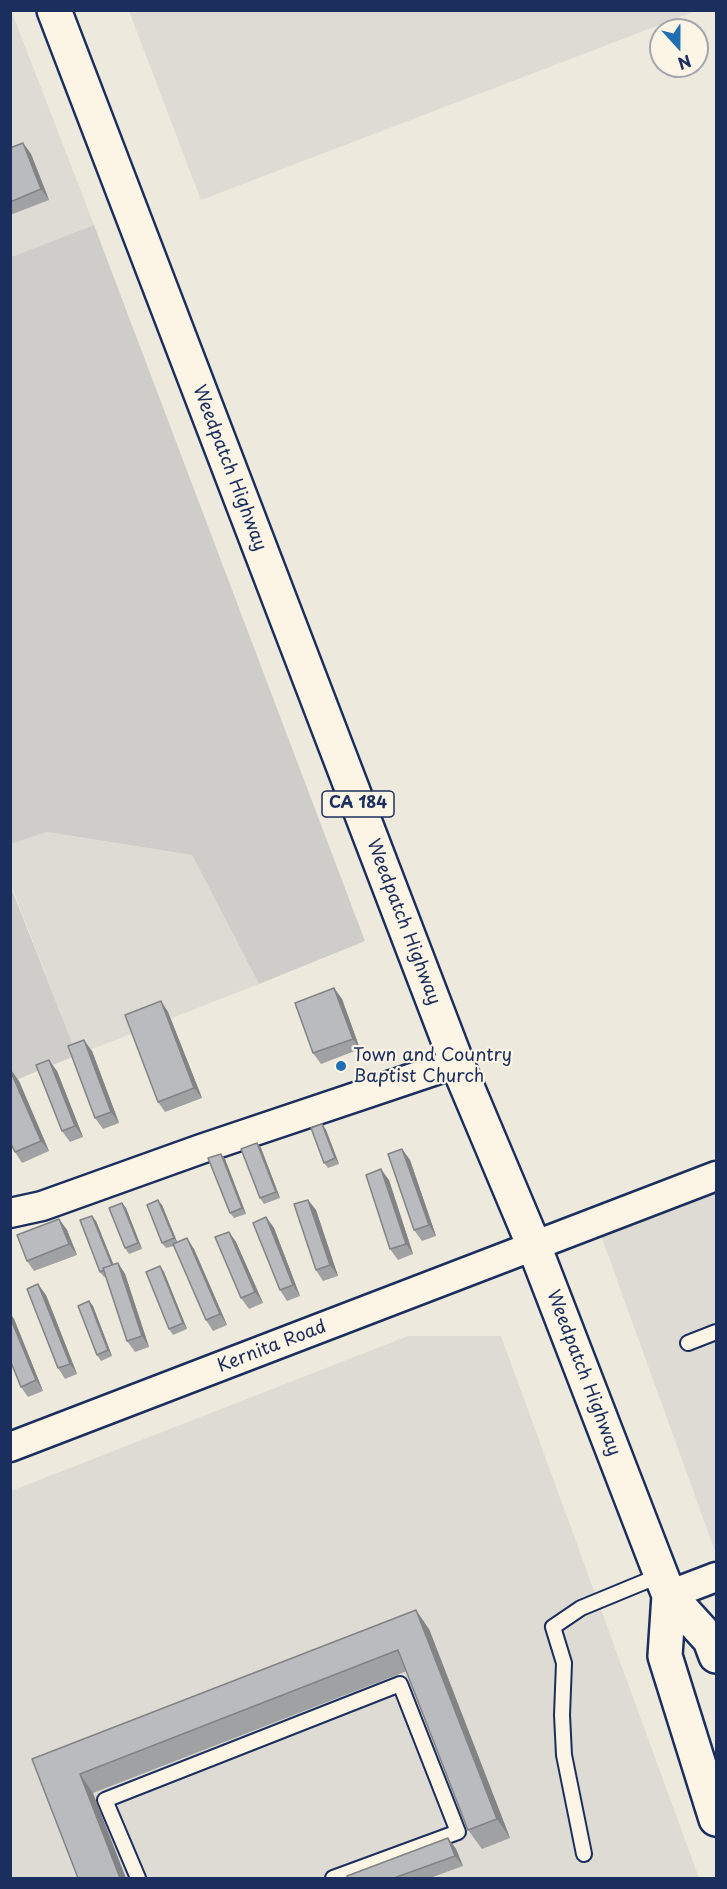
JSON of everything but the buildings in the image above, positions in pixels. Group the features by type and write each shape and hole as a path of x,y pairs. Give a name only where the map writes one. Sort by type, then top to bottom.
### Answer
{"main road":[{"name":"Weedpatch Highway","path":"54,10 457,1063 534,1246 665,1585 710,1640 717,1656"},
{"name":"Weedpatch Highway","path":"665,1585 666,1656 717,1819"}],"street":[{"path":"10,1213 42,1206 201,1149 457,1063"},
{"name":"Kernita Road","path":"10,1447 717,1176"},
{"path":"665,1585 717,1577"}],"lane":[{"path":"688,1343 717,1332"},
{"path":"584,1854 564,1755 562,1715 564,1663 553,1627 581,1608 665,1585"},
{"path":"138,1878 105,1800 400,1684 458,1832 333,1878"}],"shaded area":[{"path":"10,11 94,225 11,257"},
{"path":"129,11 696,11 678,18 649,18 649,29 201,200"},
{"path":"94,225 365,941 259,984 192,855 47,832 11,844 11,257"},
{"path":"47,832 192,855 259,984 77,1055 11,885 11,844"},
{"path":"10,885 77,1055 11,1082 10,1082"},
{"path":"716,1172 716,1554 595,1219"},
{"path":"408,1336 501,1336 699,1878 11,1878 11,1491"}],"place":[{"name":"Town and Country Baptist Church","path":"341,1066"}]}
